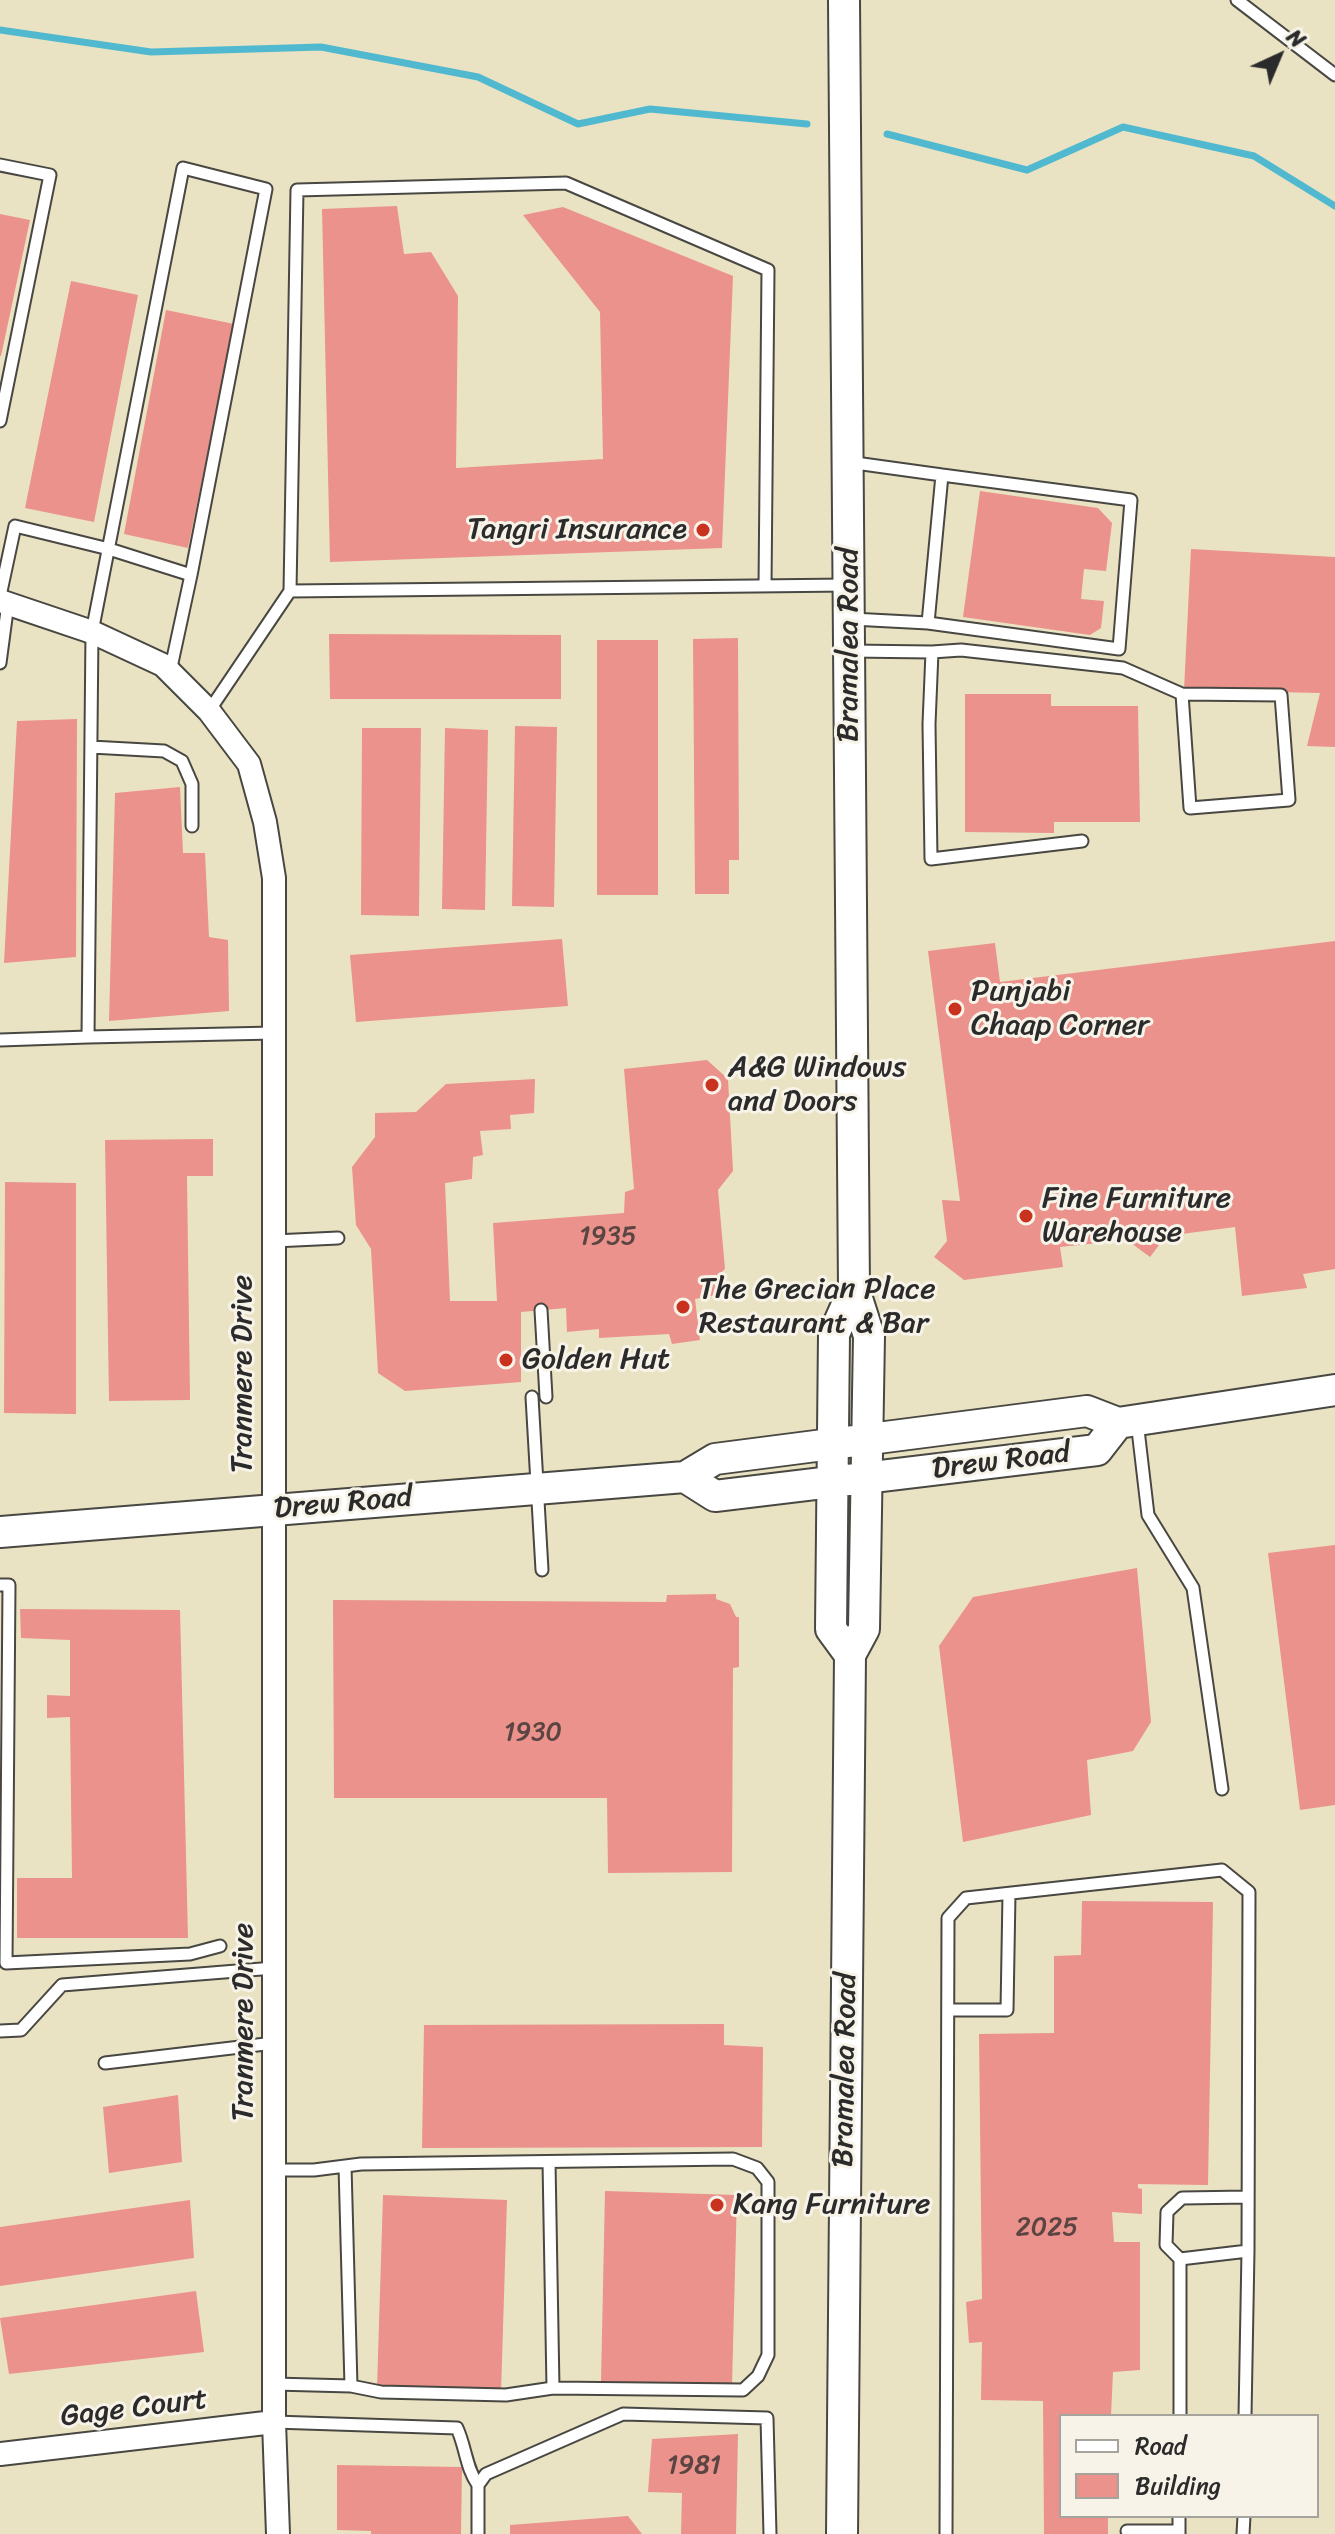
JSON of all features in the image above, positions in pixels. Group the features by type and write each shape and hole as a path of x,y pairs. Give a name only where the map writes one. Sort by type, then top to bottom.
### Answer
{"main road":[{"name":"Bramalea Road","path":"842,2534 850,1655 864,1629 869,1336 854,1289 844,0"},
{"name":"Bramalea Road","path":"850,1655 831,1629 834,1334 854,1289"},
{"name":"Drew Road","path":"0,1532 685,1477 715,1459 1087,1411 1127,1422 1335,1390"},
{"name":"Drew Road","path":"685,1477 715,1496 1097,1450 1127,1422"}],"street":[{"name":"Tranmere Drive","path":"3,600 92,632 163,665 209,711 249,764 265,822 274,878 274,2422 278,2534"},
{"name":"Gage Court","path":"0,2454 274,2422"}],"lane":[{"path":"1237,0 1335,75"},
{"path":"0,165 50,175 0,421"},
{"path":"88,1037 92,632 183,168 266,189 170,672"},
{"path":"209,711 290,591 297,190 566,183 768,270 765,586"},
{"path":"848,461 1131,500 1119,649 928,623 849,619"},
{"path":"928,623 942,475"},
{"path":"0,663 3,600 15,526 109,549 191,575"},
{"path":"290,591 848,585"},
{"path":"849,651 961,650 1123,668 1182,694 1281,695 1289,800 1190,808 1182,694"},
{"path":"932,652 929,724 931,859 1082,841"},
{"path":"91,747 164,751 182,761 192,784 192,826"},
{"path":"0,1040 274,1033"},
{"path":"274,1241 338,1238"},
{"path":"541,1310 546,1397"},
{"path":"532,1397 542,1570"},
{"path":"1127,1422 1148,1515 1193,1588 1222,1789"},
{"path":"0,1585 9,1585 6,1963 190,1954 220,1946"},
{"path":"946,2534 948,1918 966,1898 1222,1870 1249,1892 1245,2414"},
{"path":"949,2010 1007,2010 1009,1894"},
{"path":"0,2031 21,2030 62,1985 274,1968"},
{"path":"105,2063 274,2043"},
{"path":"274,2170 733,2159 757,2168 768,2182 768,2355 758,2376 743,2390 553,2388 506,2395 381,2392 351,2386 274,2384"},
{"path":"549,2162 553,2388"},
{"path":"345,2166 351,2386"},
{"path":"1180,2414 1180,2259 1166,2245 1167,2212 1182,2198 1248,2197"},
{"path":"1180,2259 1248,2251"},
{"path":"478,2534 478,2485 486,2474 623,2414 767,2418 770,2534"},
{"path":"274,2422 457,2428 466,2450 469,2473 478,2485"},
{"path":"1127,2531 1179,2532"}],"building":[{"path":"397,206 404,254 431,252 458,296 456,468 603,459 600,312 523,215 563,207 733,276 722,548 330,562 322,209"},
{"path":"0,214 30,220 1,356 0,356"},
{"path":"71,281 138,295 94,522 25,508"},
{"path":"166,310 234,324 188,548 124,534"},
{"path":"980,491 1098,508 1112,523 1106,571 1084,569 1081,599 1104,601 1101,628 1090,635 963,617"},
{"path":"1191,549 1335,557 1335,747 1307,746 1320,693 1184,690"},
{"path":"329,634 561,635 561,699 330,699"},
{"path":"738,638 739,860 729,860 729,894 695,894 693,639"},
{"path":"597,640 658,640 658,895 597,895"},
{"path":"965,694 1051,694 1051,706 1138,706 1140,822 1054,822 1054,833 965,832"},
{"path":"77,719 76,957 4,963 17,721"},
{"path":"515,726 557,727 554,907 512,906"},
{"path":"362,728 421,728 419,916 361,915"},
{"path":"445,728 488,730 485,910 442,909"},
{"path":"180,787 183,853 205,853 209,937 228,940 229,1011 109,1021 115,793"},
{"path":"562,939 568,1006 356,1022 350,955"},
{"path":"1335,941 1335,1269 1303,1274 1307,1288 1242,1296 1235,1227 1166,1236 1150,1257 1127,1240 1060,1247 1063,1267 964,1280 934,1257 947,1241 942,1200 960,1201 928,951 995,943 1000,982"},
{"path":"707,1060 728,1079 733,1171 718,1190 725,1269 714,1279 716,1295 695,1299 700,1340 672,1344 669,1334 599,1338 599,1329 567,1332 566,1308 521,1312 521,1382 405,1391 378,1373 371,1249 356,1225 352,1167 375,1137 375,1113 416,1112 446,1084 535,1079 534,1113 510,1115 511,1129 480,1131 483,1155 473,1157 472,1179 445,1183 450,1301 497,1301 493,1223 624,1213 625,1192 634,1189 624,1069"},
{"path":"213,1139 213,1176 187,1176 190,1400 109,1401 105,1140"},
{"path":"5,1182 76,1183 76,1414 4,1413"},
{"path":"1335,1545 1335,1805 1300,1810 1268,1553"},
{"path":"1137,1568 1151,1722 1133,1751 1087,1760 1091,1815 963,1842 939,1646 973,1597"},
{"path":"716,1594 716,1599 730,1604 736,1617 739,1617 739,1667 733,1668 732,1872 608,1873 607,1798 334,1798 333,1600 666,1602 667,1595"},
{"path":"20,1609 180,1610 188,1938 17,1938 17,1878 72,1878 70,1717 47,1718 47,1695 70,1696 70,1640 21,1638"},
{"path":"1082,1901 1213,1902 1208,2185 1138,2184 1138,2188 1142,2189 1142,2214 1112,2212 1114,2242 1140,2242 1140,2370 1113,2372 1111,2414 1059,2414 1059,2518 1108,2518 1108,2534 1044,2534 1043,2401 981,2400 982,2342 969,2343 966,2302 982,2299 979,2034 1054,2033 1054,1956 1081,1955"},
{"path":"724,2024 724,2045 763,2047 762,2147 422,2148 424,2025"},
{"path":"178,2095 182,2162 109,2173 103,2107"},
{"path":"605,2191 737,2195 732,2385 601,2382"},
{"path":"383,2195 507,2200 501,2392 377,2388"},
{"path":"190,2200 194,2258 0,2286 0,2227"},
{"path":"196,2291 204,2352 9,2374 0,2318"},
{"path":"738,2434 736,2534 681,2534 682,2493 648,2492 652,2439"},
{"path":"337,2465 462,2467 461,2534 371,2534 371,2531 337,2530"},
{"path":"628,2516 642,2534 510,2534 510,2525"}],"waterway":[{"path":"0,30 151,52 321,47 478,77 578,124 650,109 807,124"},
{"path":"887,134 1027,170 1123,127 1254,156 1335,206"}],"place":[{"name":"Tangri Insurance","path":"703,530"},
{"name":"Punjabi Chaap Corner","path":"955,1009"},
{"name":"A&G Windows and Doors","path":"712,1085"},
{"name":"Fine Furniture Warehouse","path":"1026,1216"},
{"name":"The Grecian Place Restaurant & Bar","path":"683,1307"},
{"name":"Golden Hut","path":"506,1360"},
{"name":"Kang Furniture","path":"717,2205"}]}
